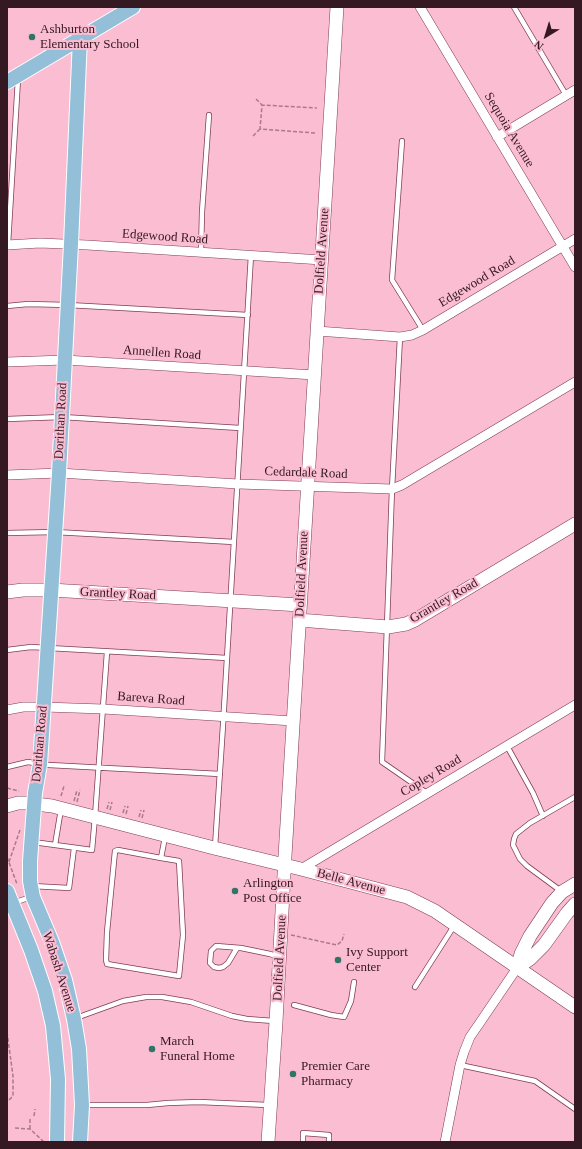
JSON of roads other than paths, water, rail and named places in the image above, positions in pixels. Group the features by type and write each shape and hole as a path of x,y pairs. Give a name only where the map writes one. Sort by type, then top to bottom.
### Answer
{"main road":[{"path":"12,78 80,38 125,9"},
{"name":"Dorithan Road","path":"35,803 40,764 52,590 68,305 80,38"},
{"name":"Wabash Avenue","path":"35,803 30,861 17,897 53,1026 58,1079 56,1142"},
{"name":"Wabash Avenue","path":"17,897 52,942 65,980 79,1049 82,1105 80,1142"}],"street":[{"name":"Dolfield Avenue","path":"268,1142 337,7"},
{"name":"Sequoia Avenue","path":"420,7 575,267"},
{"path":"497,137 575,90"},
{"name":"Edgewood Road","path":"317,332 400,337 412,335 423,330 575,239"},
{"name":"Edgewood Road","path":"7,244 71,244 322,260"},
{"name":"Annellen Road","path":"7,362 65,360 315,375"},
{"name":"Cedardale Road","path":"7,474 58,474 238,484 308,485 383,490 392,489 402,485 575,382"},
{"name":"Grantley Road","path":"300,620 388,627 415,620 575,524"},
{"name":"Grantley Road","path":"7,592 23,590 52,590 300,605"},
{"name":"Copley Road","path":"301,869 575,705"},
{"name":"Bareva Road","path":"7,710 23,707 103,709 294,721"},
{"name":"Belle Avenue","path":"7,806 18,803 61,803 95,817 301,869 407,898 429,907 575,1007"},
{"path":"444,1142 460,1065 470,1037 517,968 521,954 530,936 552,902 562,892 575,884"},
{"path":"562,892 575,900"},
{"path":"517,968 530,959 544,945 575,904"}],"lane":[{"path":"514,7 566,95"},
{"path":"7,244 12,78"},
{"path":"201,252 202,212 209,115"},
{"path":"402,141 392,280 423,330"},
{"path":"214,848 224,717 251,255"},
{"path":"7,306 28,304 68,305 248,315"},
{"path":"400,337 392,489 382,762 428,793"},
{"path":"7,418 62,417 240,428"},
{"path":"7,533 55,532 234,542"},
{"path":"7,650 31,647 227,658"},
{"path":"32,841 92,850 107,652"},
{"path":"507,746 533,793 543,816"},
{"path":"7,768 28,762 40,764 220,774"},
{"path":"562,892 527,866 520,859 513,845 516,834 530,823 575,797"},
{"path":"55,845 61,803"},
{"path":"160,858 165,835"},
{"path":"17,897 69,888 74,848"},
{"path":"118,850 160,858 179,862 183,935 179,976 107,964 106,960 107,932 115,851 118,850"},
{"path":"415,987 455,924"},
{"path":"237,948 223,967 214,967 210,963 211,951 216,946 237,948 270,954 280,958"},
{"path":"294,1005 344,1017 351,1001 354,982"},
{"path":"74,1019 123,1002 146,997 162,997 191,1002 232,1016 276,1022"},
{"path":"460,1065 535,1081 575,1109"},
{"path":"82,1105 147,1106 168,1103 199,1102 270,1105"},
{"path":"303,1142 303,1133 330,1135 329,1142"}],"place":[{"name":"Ashburton Elementary School","path":"32,37"},
{"name":"Arlington Post Office","path":"235,891"},
{"name":"Ivy Support Center","path":"338,960"},
{"name":"March Funeral Home","path":"152,1049"},
{"name":"Premier Care Pharmacy","path":"293,1074"}]}
